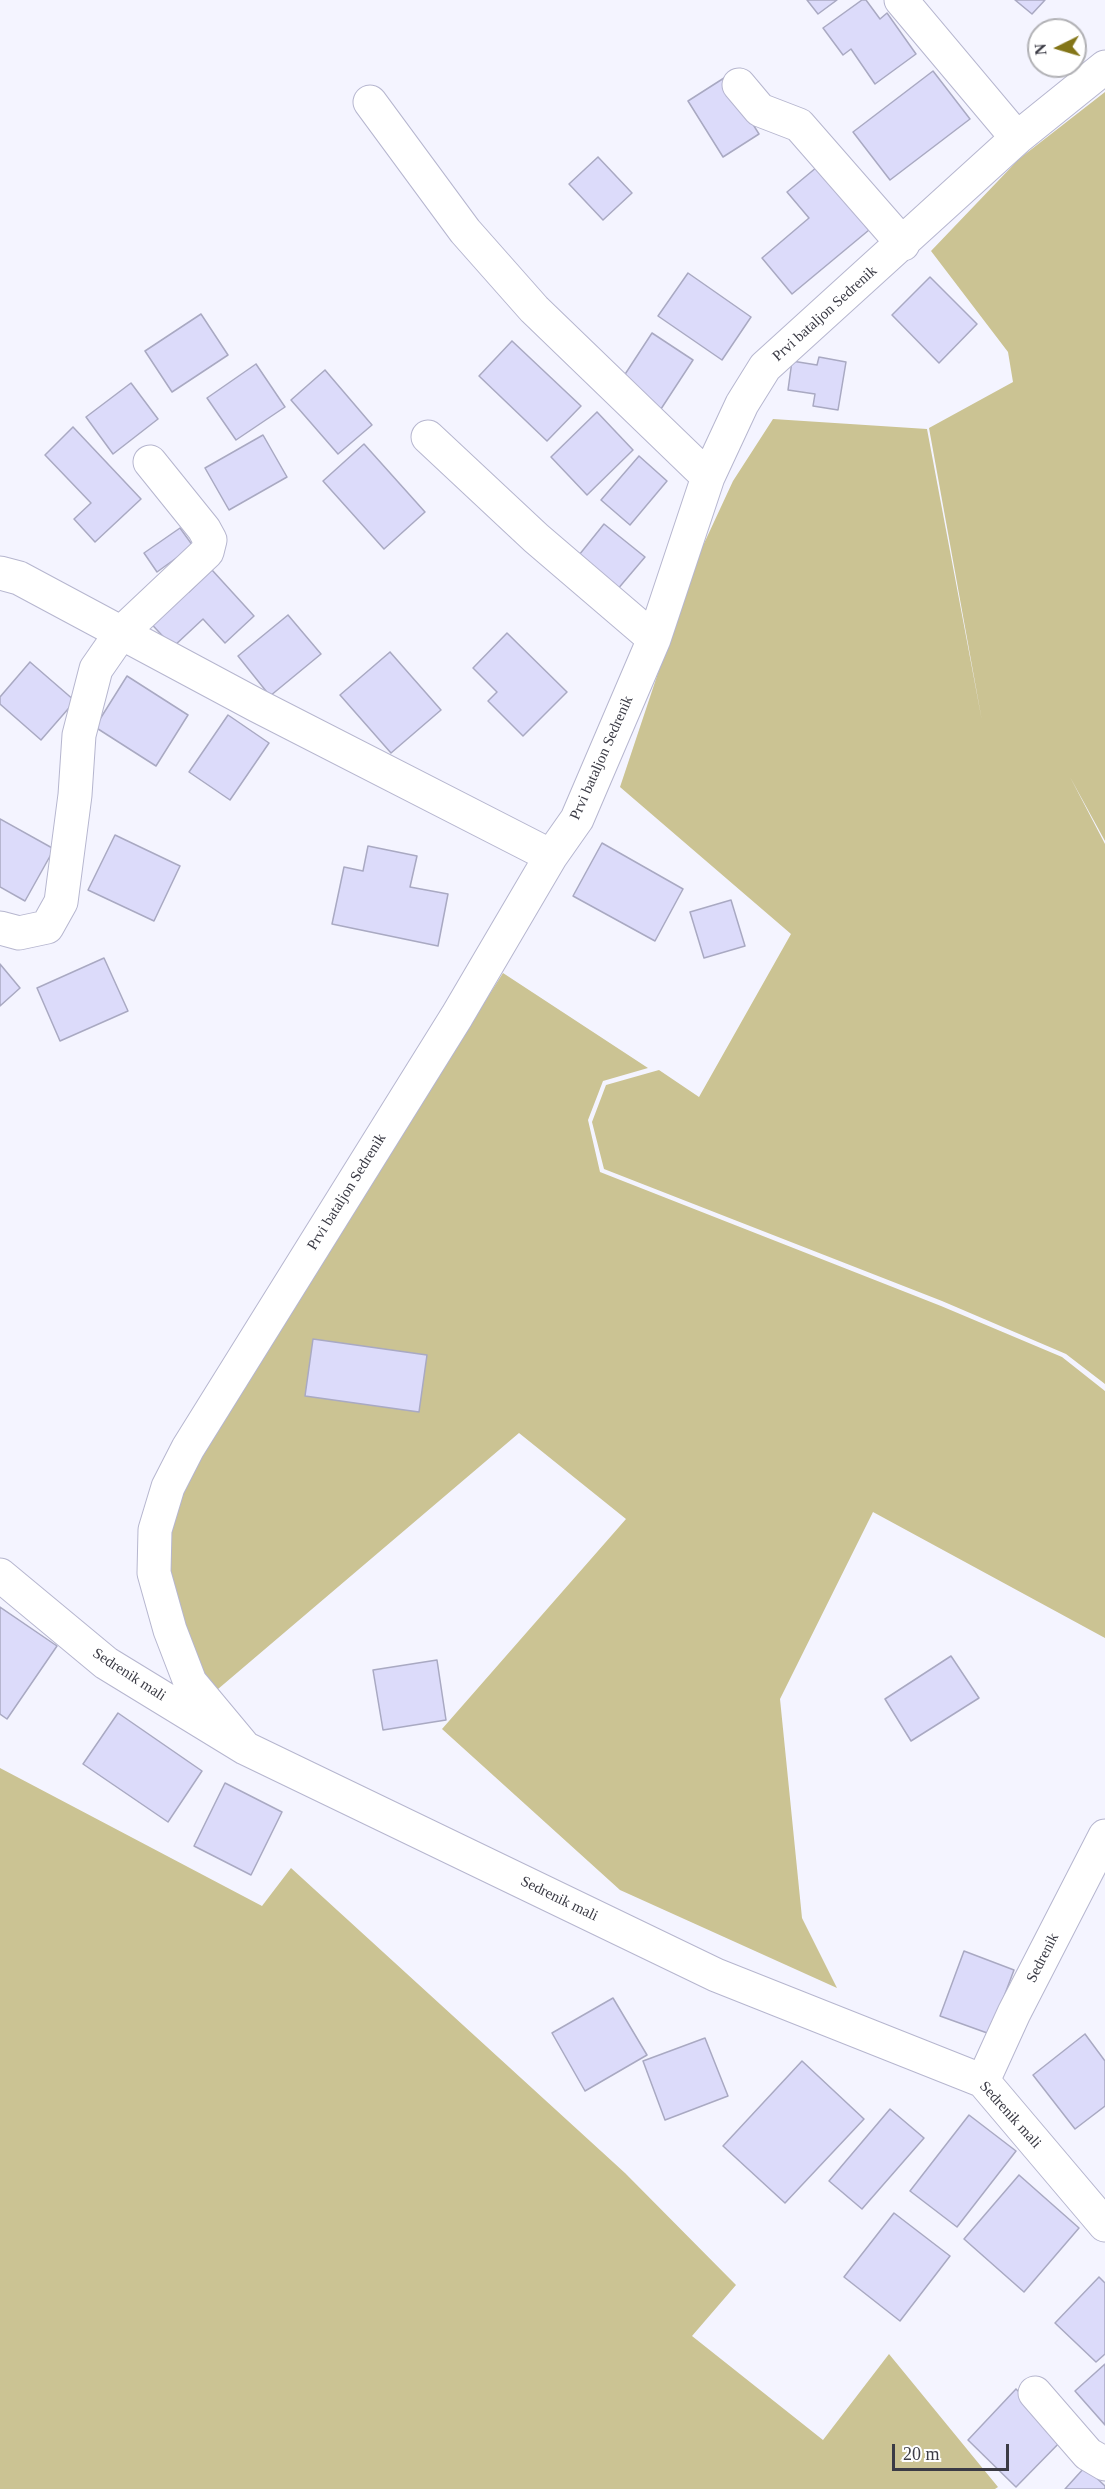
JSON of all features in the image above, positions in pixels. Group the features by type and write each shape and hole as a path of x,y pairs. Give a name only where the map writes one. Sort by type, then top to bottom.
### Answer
{"street":[{"path":"902,0 1017,138"},
{"name":"Prvi bataljon Sedrenik","path":"245,1748 190,1682 170,1630 154,1573 155,1530 168,1487 188,1448 457,1016 551,856 577,819 654,639 708,477 742,404 765,367 1017,138 1105,67"},
{"path":"739,85 760,110 799,125 903,244"},
{"path":"370,102 465,231 534,309 708,477"},
{"path":"428,437 536,538 654,639"},
{"path":"0,928 19,933 47,927 61,902 75,795 80,735 96,669 121,633 207,552 210,540 204,529 150,462"},
{"path":"0,573 19,578 256,705 551,856"},
{"name":"Sedrenik mali","path":"0,1575 106,1663 245,1748 716,1975 983,2081 1105,2225"},
{"name":"Sedrenik","path":"983,2081 1014,2013 1105,1836"},
{"path":"1035,2393 1088,2454 1105,2464"}],"shaded area":[{"path":"1105,92 1105,841 1070,777 1105,844 1105,1384 1066,1354 942,1301 604,1169 592,1122 606,1085 659,1070 699,1097 791,934 620,787 694,565 733,481 773,419 927,429 982,721 929,428 1013,382 1008,352 931,251 1019,159"},
{"path":"503,973 648,1068 603,1081 588,1120 600,1172 941,1306 1062,1357 1105,1391 1105,1638 873,1512 780,1699 802,1918 837,1988 620,1890 442,1729 626,1519 519,1433 211,1695 175,1599 168,1561 167,1529 201,1447"},
{"path":"0,1768 262,1906 291,1868 625,2173 736,2285 692,2336 823,2440 889,2354 998,2487 995,2489 0,2489"}],"building":[{"path":"807,0 837,0 818,14"},
{"path":"862,0 866,0 880,19 887,13 916,54 875,84 851,49 843,55 823,28"},
{"path":"1015,0 1045,0 1032,14"},
{"path":"933,71 970,119 890,180 853,132"},
{"path":"724,78 759,134 723,157 688,101"},
{"path":"598,157 632,193 603,220 569,184"},
{"path":"817,167 869,230 792,294 762,258 809,218 787,192"},
{"path":"688,273 751,317 722,360 658,316"},
{"path":"930,277 977,324 939,363 892,315"},
{"path":"201,314 228,355 172,392 145,351"},
{"path":"652,333 693,360 659,412 618,385"},
{"path":"512,341 581,406 547,441 479,376"},
{"path":"819,357 846,362 838,410 813,406 815,394 788,390 792,361 817,365"},
{"path":"256,364 285,407 236,440 207,398"},
{"path":"325,370 372,425 338,454 291,400"},
{"path":"131,383 158,419 113,454 86,417"},
{"path":"597,412 633,450 587,495 551,457"},
{"path":"73,427 141,499 95,542 74,519 91,503 45,455"},
{"path":"263,435 287,477 229,510 205,468"},
{"path":"364,444 425,512 384,549 323,481"},
{"path":"639,456 667,481 630,525 601,500"},
{"path":"604,524 645,557 611,597 571,565"},
{"path":"180,528 193,546 157,572 144,553"},
{"path":"212,570 254,616 225,643 203,619 173,647 142,614 179,581 189,592"},
{"path":"288,615 321,654 270,696 238,656"},
{"path":"507,633 567,692 523,736 488,701 497,692 473,668"},
{"path":"390,652 441,710 391,753 340,695"},
{"path":"30,662 75,701 41,740 0,704 0,697"},
{"path":"127,676 188,715 156,766 95,727"},
{"path":"228,715 269,743 230,800 189,772"},
{"path":"0,819 54,849 25,901 0,887"},
{"path":"115,835 180,866 154,921 88,890"},
{"path":"602,843 683,889 655,941 573,896"},
{"path":"368,846 417,856 410,887 448,894 438,946 332,924 344,867 363,871"},
{"path":"731,900 745,946 704,958 690,912"},
{"path":"104,958 128,1011 60,1041 37,988"},
{"path":"0,964 20,988 0,1006"},
{"path":"313,1339 427,1355 419,1412 305,1396"},
{"path":"0,1607 57,1646 7,1719 0,1714"},
{"path":"951,1656 979,1698 911,1741 885,1699"},
{"path":"437,1660 446,1720 383,1730 373,1670"},
{"path":"118,1713 202,1771 168,1822 83,1764"},
{"path":"225,1783 282,1812 251,1875 194,1846"},
{"path":"964,1951 1014,1970 990,2034 940,2016"},
{"path":"613,1998 647,2055 585,2091 552,2033"},
{"path":"1085,2034 1105,2061 1105,2106 1075,2129 1033,2075"},
{"path":"705,2038 728,2096 665,2120 643,2061"},
{"path":"802,2061 864,2119 785,2203 723,2146"},
{"path":"890,2109 924,2138 862,2209 829,2181"},
{"path":"969,2115 1016,2151 957,2227 910,2191"},
{"path":"1019,2175 1079,2228 1024,2292 964,2239"},
{"path":"894,2213 950,2256 900,2321 844,2277"},
{"path":"1099,2277 1105,2283 1105,2354 1096,2362 1055,2323"},
{"path":"1105,2364 1105,2425 1075,2391"},
{"path":"1016,2389 1065,2437 1016,2487 968,2440"},
{"path":"1085,2467 1105,2486 1105,2489 1065,2489"}]}
